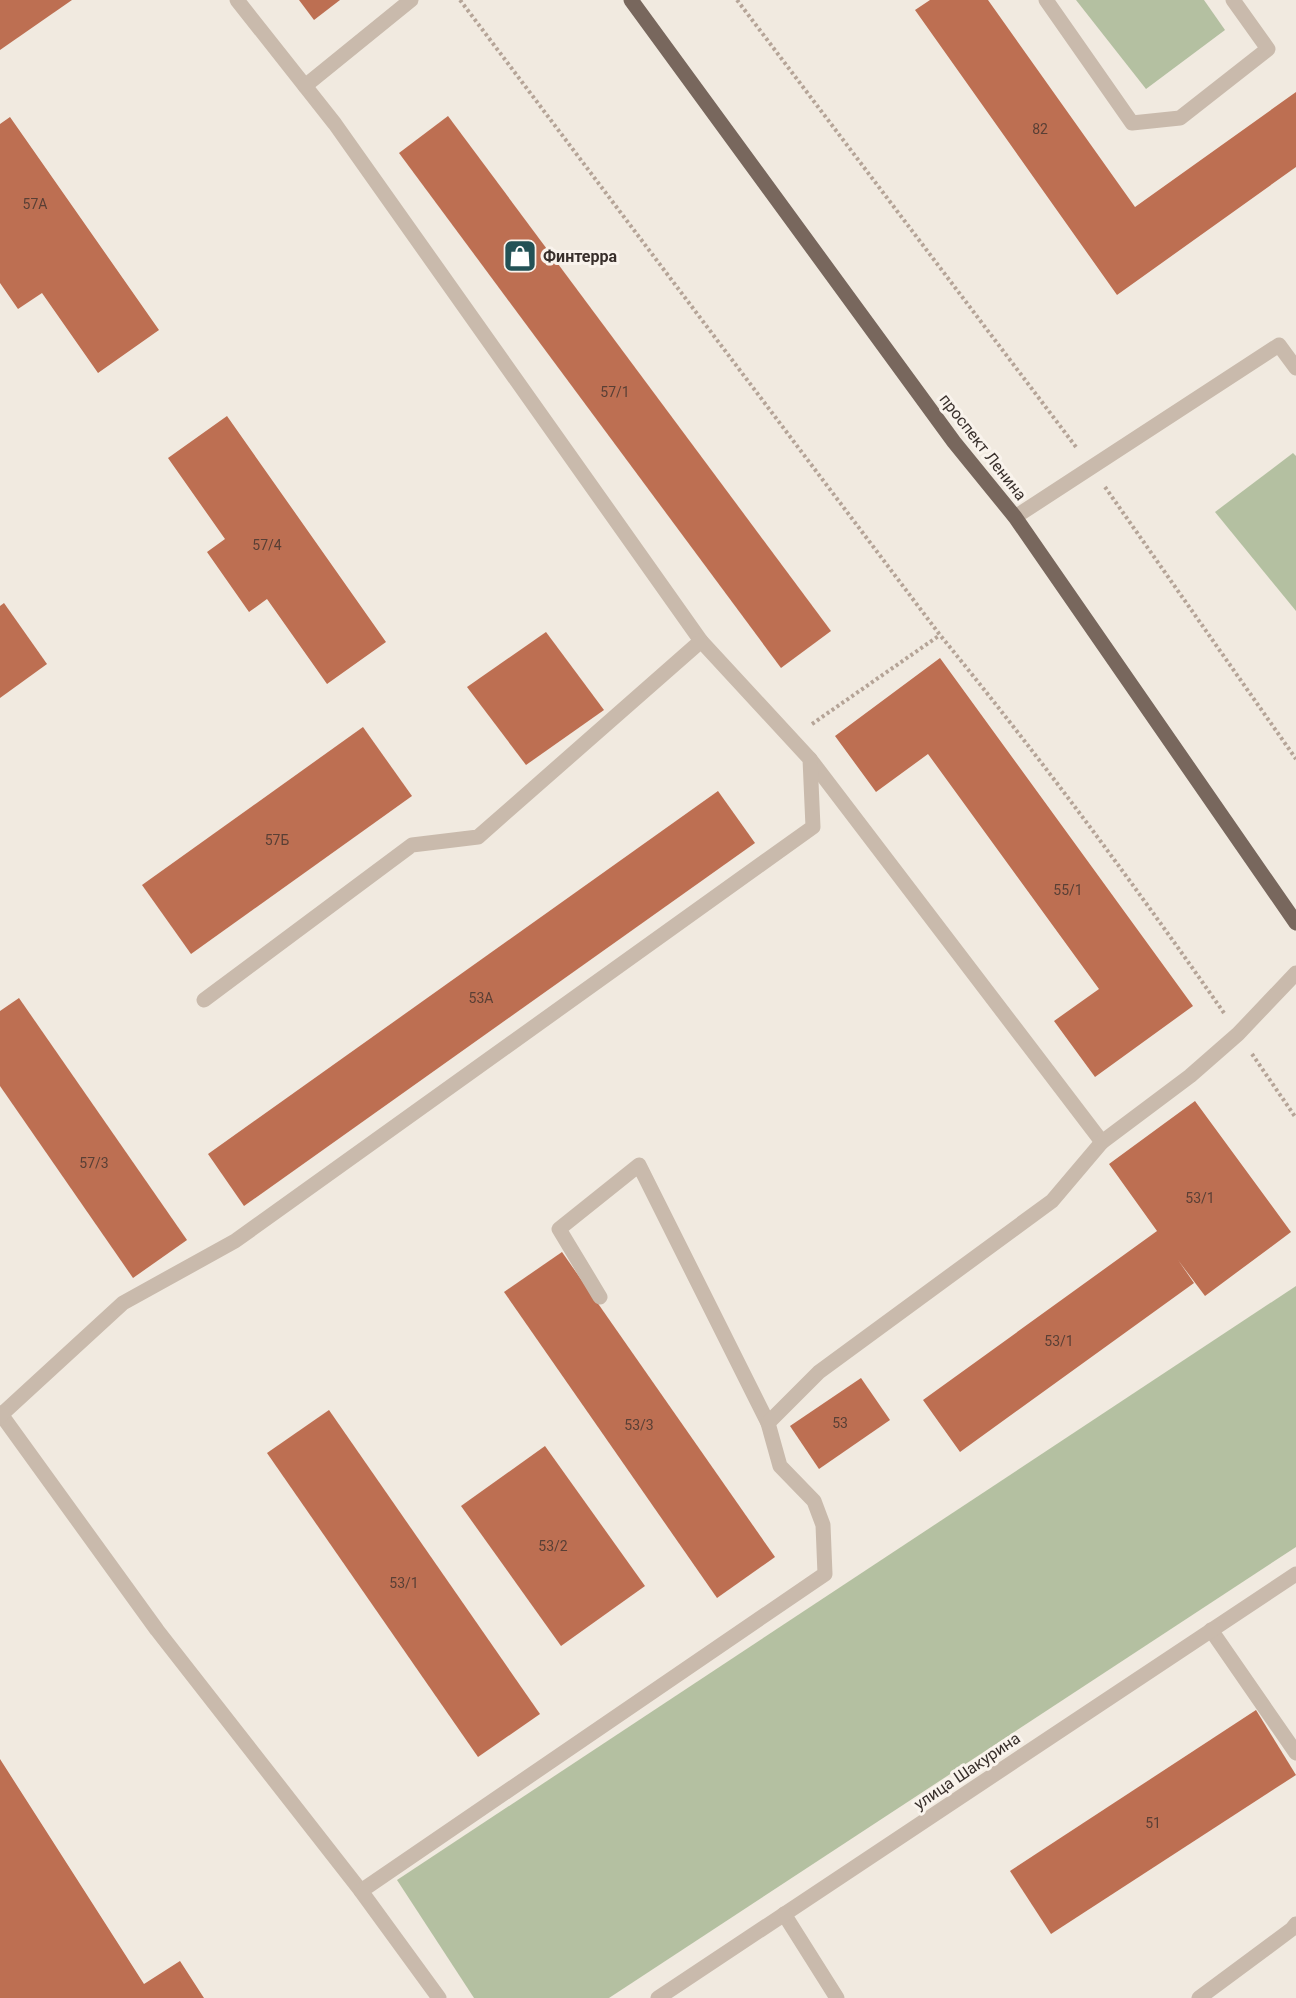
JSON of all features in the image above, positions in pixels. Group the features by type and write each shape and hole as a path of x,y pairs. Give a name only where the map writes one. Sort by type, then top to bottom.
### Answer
{"main road":[{"name":"проспект Ленина","path":"631,0 954,442 1015,517 1296,923"}],"street":[{"path":"237,0 335,124 701,641 810,759 1102,1142"},
{"path":"305,86 411,0"},
{"path":"1046,0 1132,123 1180,118 1268,49 1233,0"},
{"path":"1015,517 1279,345 1296,368"},
{"path":"204,1000 412,845 478,837 701,641"},
{"path":"440,1998 361,1891 157,1630 1,1414 123,1303 235,1241 813,826 810,759"},
{"path":"768,1423 819,1372 1052,1201 1102,1142 1190,1076 1238,1034 1296,973"},
{"path":"361,1891 825,1574 823,1525 814,1501 780,1466 768,1423 639,1165 559,1229 600,1297"},
{"name":"улица Шакурина","path":"658,1998 1296,1574"},
{"path":"1211,1629 1296,1753"},
{"path":"784,1914 837,1998"},
{"path":"1199,1998 1296,1924"}],"path":[{"path":"460,0 939,635 1002,711 1179,948 1296,1118"},
{"path":"737,0 1091,467 1296,759"},
{"path":"791,738 939,635"}],"green space":[{"path":"1076,0 1204,0 1225,30 1146,89"},
{"path":"1293,453 1296,456 1296,611 1215,512"},
{"path":"1296,1286 1296,1547 609,1998 474,1998 397,1880"}],"building":[{"path":"0,0 72,0 0,50"},
{"path":"299,0 340,0 314,20"},
{"path":"930,0 988,0 1135,207 1296,92 1296,167 1117,295 915,10"},
{"path":"448,116 831,631 781,668 399,153"},
{"path":"10,117 159,330 98,373 42,293 18,309 0,283 0,124"},
{"path":"227,416 386,642 327,684 267,599 249,612 207,552 225,539 168,458"},
{"path":"4,603 47,664 0,698 0,606"},
{"path":"546,632 604,710 526,765 467,687"},
{"path":"940,658 1193,1006 1095,1077 1054,1021 1099,989 928,754 876,792 835,736"},
{"path":"363,727 412,796 191,954 142,885"},
{"path":"718,791 755,843 244,1206 208,1154"},
{"path":"19,998 187,1240 133,1278 0,1086 0,1011"},
{"path":"1195,1101 1291,1232 1205,1296 1178,1260 1194,1283 960,1452 923,1400 1157,1231 1109,1164"},
{"path":"562,1252 775,1557 717,1598 504,1292"},
{"path":"861,1378 890,1420 819,1469 790,1426"},
{"path":"329,1410 540,1714 478,1757 267,1453"},
{"path":"545,1446 645,1586 561,1646 461,1506"},
{"path":"1256,1710 1296,1775 1051,1934 1010,1871"},
{"path":"0,1759 144,1984 180,1961 204,1998 0,1998"}],"place":[{"name":"Финтерра","path":"520,256"}]}
